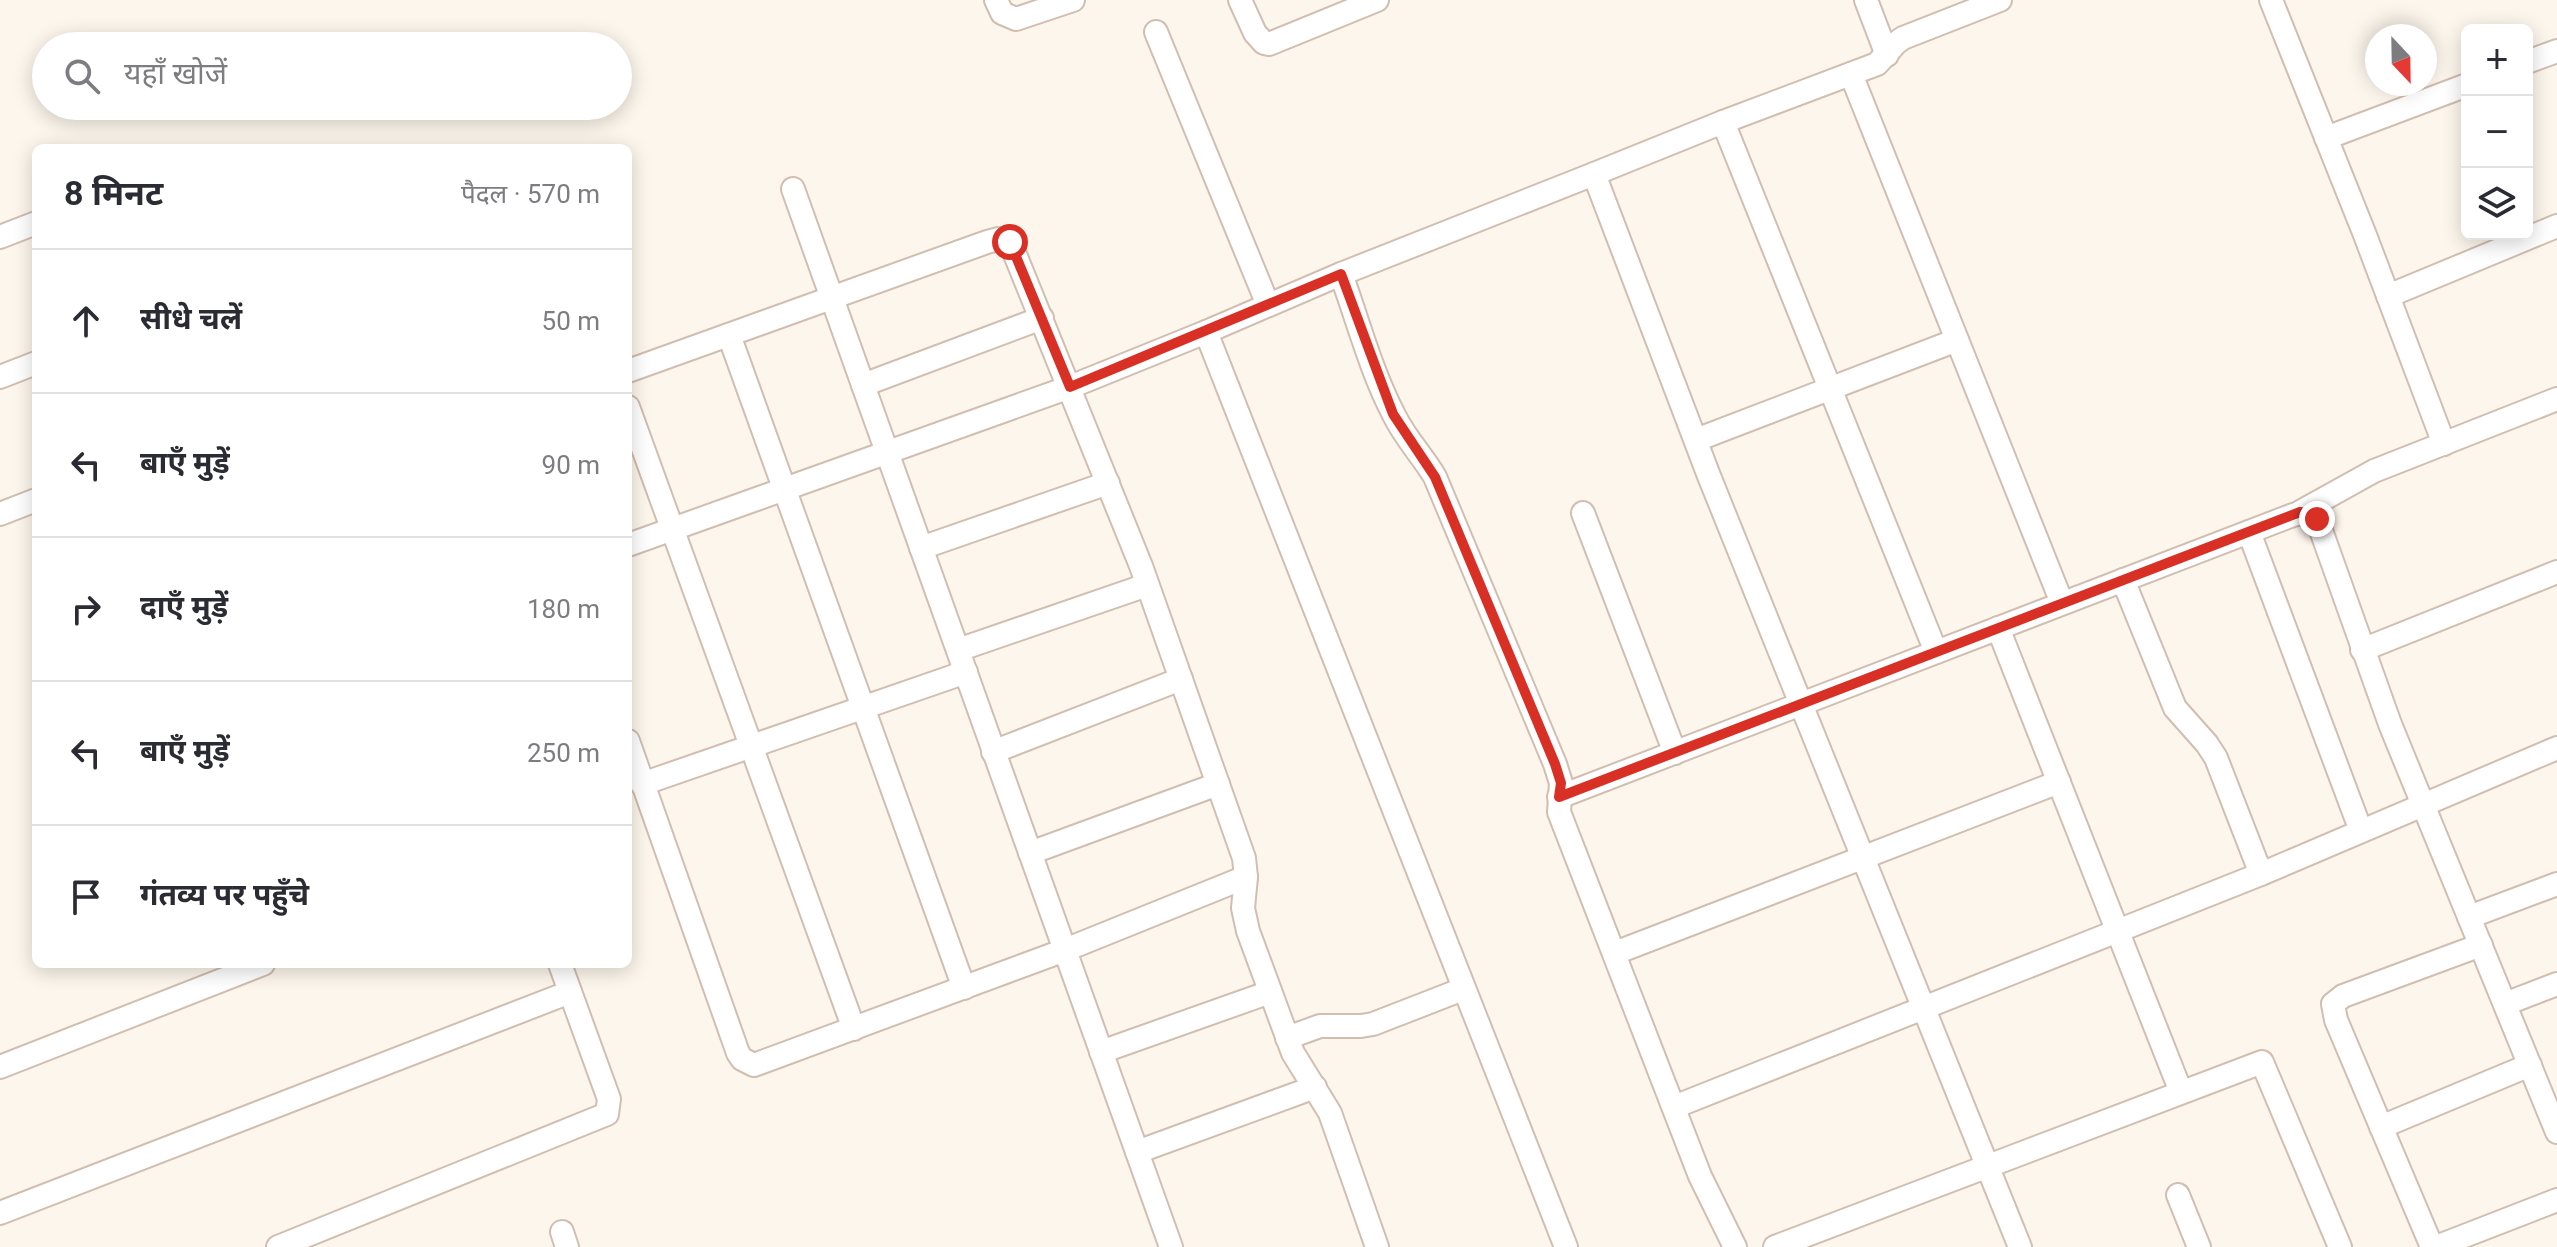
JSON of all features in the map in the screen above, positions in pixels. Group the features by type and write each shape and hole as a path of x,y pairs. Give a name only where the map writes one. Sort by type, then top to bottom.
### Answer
{"street":[{"path":"996,0 1002,13 1016,19 1073,0"},
{"path":"1240,0 1255,33 1269,44 1377,0"},
{"path":"1866,0 1887,55"},
{"path":"632,543 1070,387 1341,274 1877,64 1903,38 1949,9 2000,0"},
{"path":"2271,0 2444,444"},
{"path":"1156,32 1268,305"},
{"path":"2533,60 2557,51"},
{"path":"1851,74 2062,603"},
{"path":"2326,138 2461,87"},
{"path":"1723,122 1936,652"},
{"path":"1594,174 1696,440 2020,1247"},
{"path":"793,189 1171,1247"},
{"path":"0,237 32,225"},
{"path":"2388,296 2557,226"},
{"path":"632,370 987,242 1006,239 1014,248 1147,585 1244,858 1245,919 1270,992 1300,1067 1330,1113 1377,1247"},
{"path":"1341,274 1393,414 1435,477 1519,676 1559,775 1559,812 1700,1176 1735,1247"},
{"path":"863,385 1042,318"},
{"path":"1206,332 1566,1247"},
{"path":"729,335 964,988"},
{"path":"1696,440 1957,340"},
{"path":"0,377 32,365"},
{"path":"1559,797 2300,512 2356,479 2557,399"},
{"path":"632,418 854,1029"},
{"path":"921,548 1108,483"},
{"path":"0,514 32,502"},
{"path":"2300,512 2313,514 2317,519 2362,650 2557,1132"},
{"path":"1583,513 1675,753"},
{"path":"2249,532 2361,831"},
{"path":"2362,650 2557,572"},
{"path":"2123,580 2175,708 2216,758 2261,874"},
{"path":"958,650 1147,585"},
{"path":"1998,628 2181,1092"},
{"path":"642,784 966,672"},
{"path":"993,752 1181,679"},
{"path":"1674,1107 2261,874 2557,748"},
{"path":"632,753 742,1059 754,1065 1065,950 1246,877"},
{"path":"1615,953 2059,782"},
{"path":"1030,853 1218,784"},
{"path":"2469,917 2557,884"},
{"path":"2481,945 2343,996 2333,1004 2333,1011 2434,1247 2557,1200"},
{"path":"0,1067 253,968"},
{"path":"278,1247 607,1114 609,1099 561,968"},
{"path":"2505,1004 2557,984"},
{"path":"1287,1038 1320,1026 1373,1024 1463,989"},
{"path":"0,1213 570,992"},
{"path":"1101,1052 1270,992"},
{"path":"1775,1247 2262,1062 2340,1247"},
{"path":"2381,1127 2530,1065"},
{"path":"1137,1152 1315,1087"},
{"path":"2178,1195 2199,1247"}],"route":[{"path":"1010,242 1070,387 1341,274 1393,414 1435,477 1555,764 1561,783 1559,797 2300,512 2313,514 2317,519"}]}
